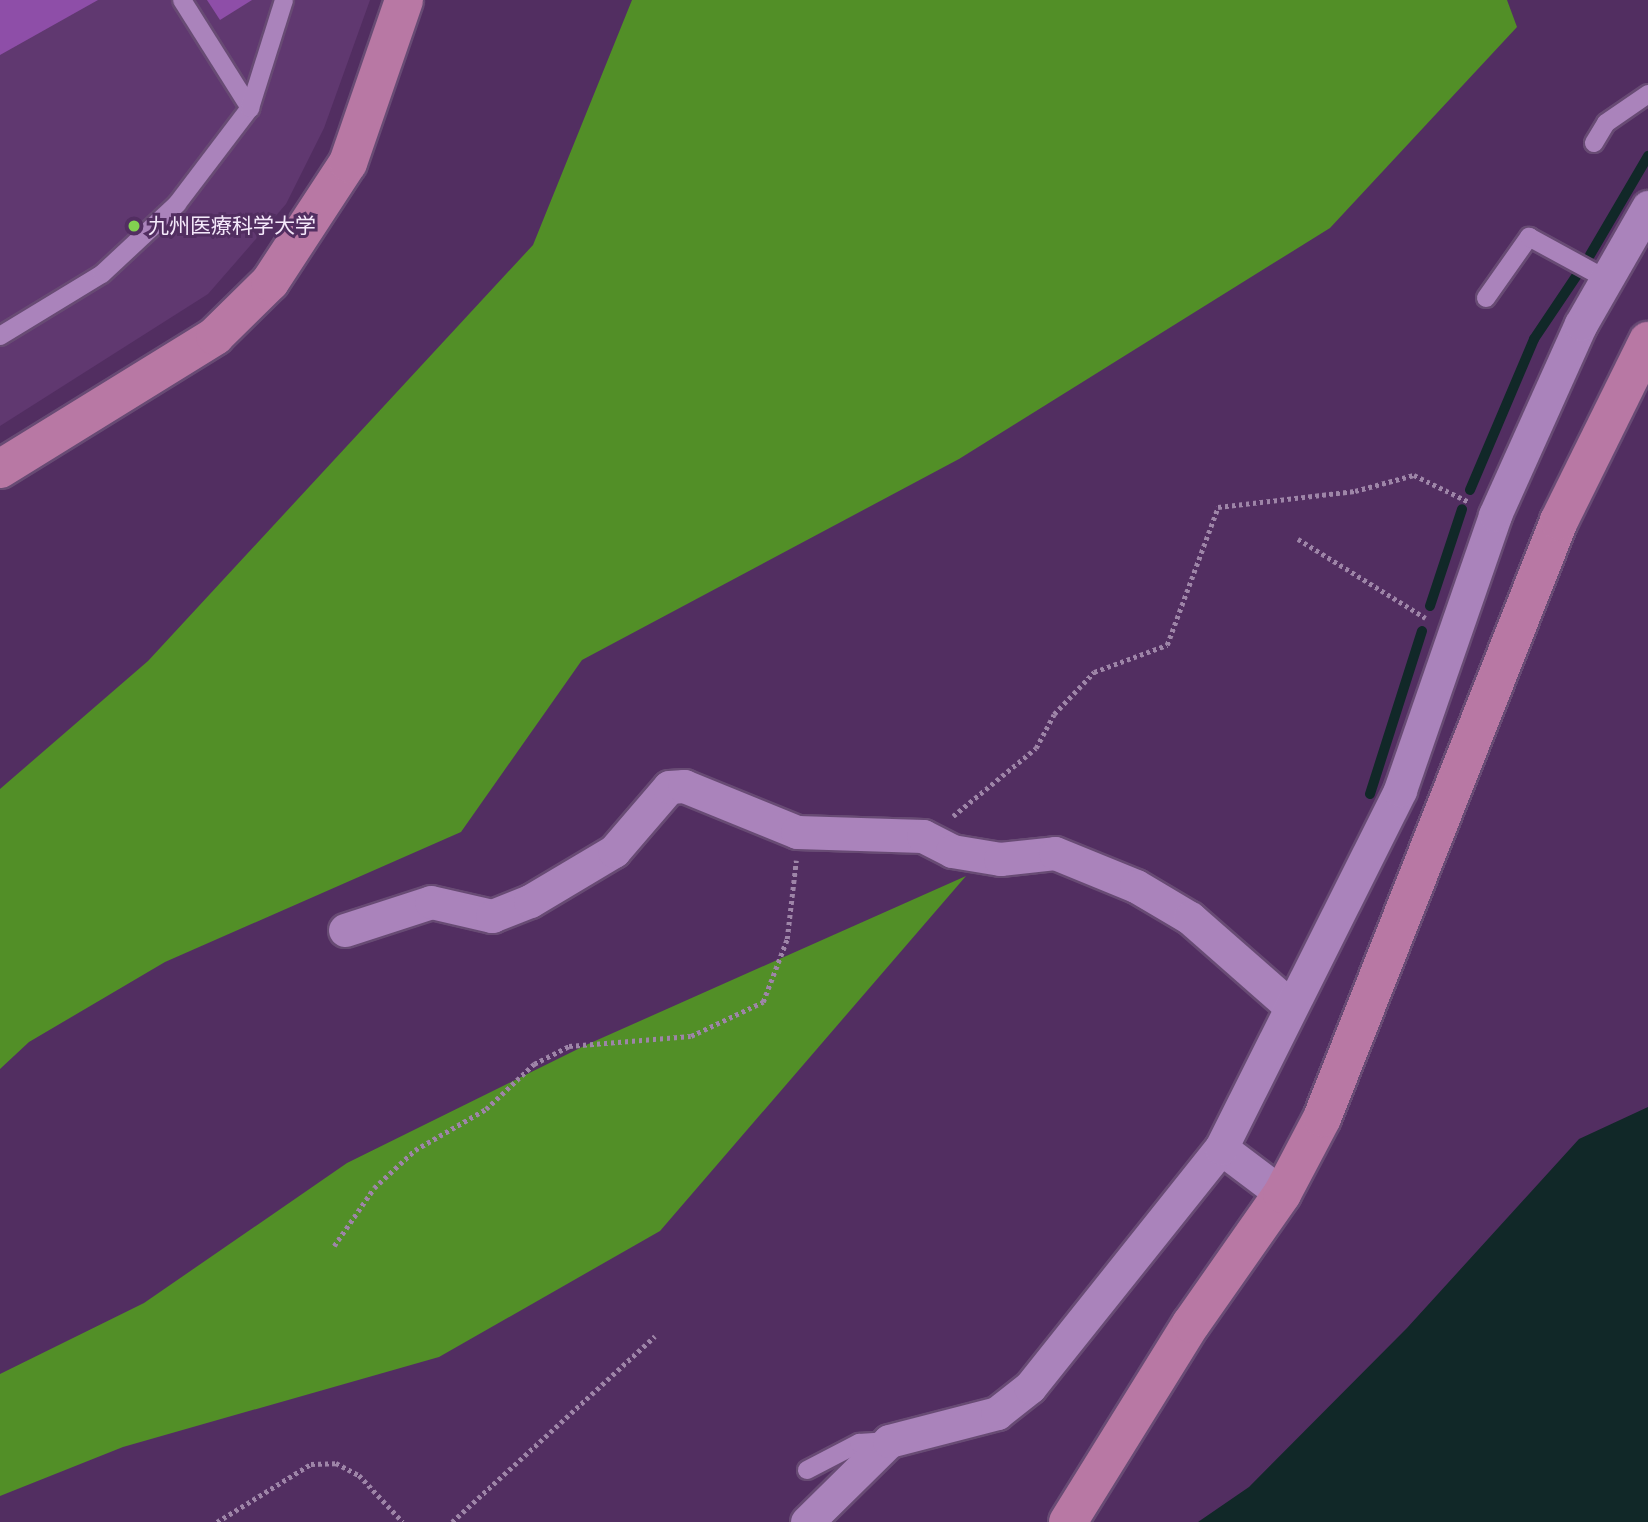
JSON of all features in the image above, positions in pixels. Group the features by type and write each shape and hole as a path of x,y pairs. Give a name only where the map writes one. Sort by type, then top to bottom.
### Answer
{"street":[{"path":"0,469 215,336 270,282 348,163 404,0"},
{"path":"807,1522 889,1441 998,1413 1031,1387 1222,1148 1289,1005 1400,790 1452,630 1494,515 1606,279 1648,207"},
{"path":"1068,1522 1191,1324 1282,1194 1322,1118 1559,521 1648,341"},
{"path":"345,930 431,902 492,916 530,901 614,851 669,788 684,786 797,832 923,836 952,850 1000,859 1055,853 1136,886 1190,918 1289,1005"},
{"path":"1222,1148 1282,1194"}],"lane":[{"path":"182,0 250,108"},
{"path":"0,337 102,274 148,234 250,108 284,0"},
{"path":"1594,143 1606,123 1648,93"},
{"path":"1486,298 1529,237 1606,279"},
{"path":"807,1470 859,1443 889,1441"}],"path":[{"path":"923,836 1036,748 1059,706 1094,673 1167,645 1218,507 1355,491 1413,475 1494,515"},
{"path":"1298,539 1402,606 1452,630"},
{"path":"334,1246 374,1188 415,1150 485,1109 534,1064 569,1046 691,1035 763,1002 788,939 797,832"},
{"path":"452,1522 656,1336"},
{"path":"217,1522 311,1464 336,1464 359,1475 403,1522"}],"shaded area":[{"name":"九州医療科学大学","path":"0,0 370,0 324,128 286,204 249,247 208,294 0,426"},
{"path":"1648,1107 1648,1522 1198,1522 1249,1487 1407,1328 1579,1139"}],"green space":[{"path":"632,0 1507,0 1517,27 1330,228 959,459 582,660 461,832 165,962 29,1042 0,1069 0,789 148,661 533,245"},
{"path":"966,876 660,1231 439,1357 123,1447 0,1496 0,1374 144,1303 347,1163 586,1045"}],"building":[{"path":"0,0 98,0 0,55"},
{"path":"207,0 252,0 220,20"}],"waterway":[{"path":"1590,255 1648,156"},
{"path":"1470,490 1534,339 1577,275"},
{"path":"1430,606 1462,509"},
{"path":"1370,794 1422,631"}],"place":[{"name":"九州医療科学大学","path":"134,226"}]}
